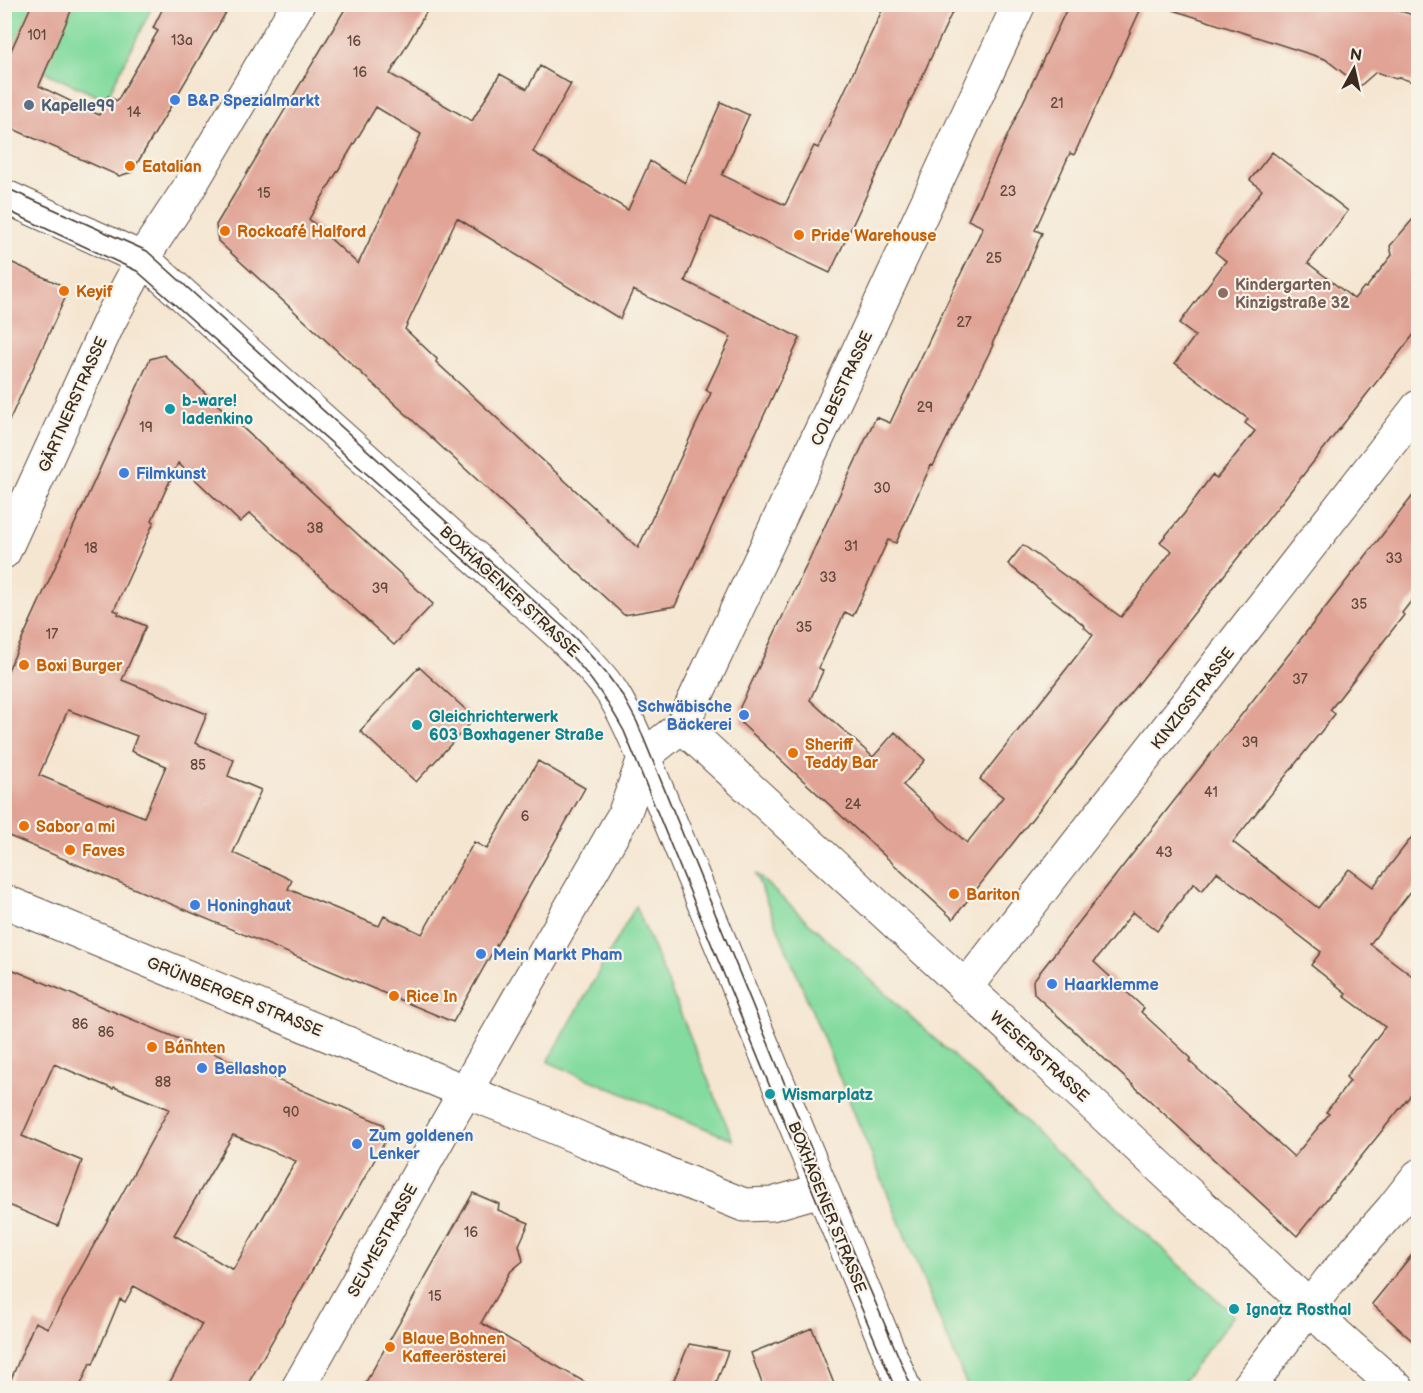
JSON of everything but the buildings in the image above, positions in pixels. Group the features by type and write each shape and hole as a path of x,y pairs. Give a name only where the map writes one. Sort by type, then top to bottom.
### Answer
{"street":[{"name":"GÄRTNERSTRASSE","path":"4,552 109,321 143,259 187,192 298,4"},
{"name":"COLBESTRASSE","path":"644,758 682,726 825,424 1019,4"},
{"name":"BOXHAGENER STRASSE","path":"4,196 143,259 561,635 610,690 644,758 904,1389"},
{"name":"KINZIGSTRASSE","path":"965,988 1419,407"},
{"name":"WESERSTRASSE","path":"682,726 1397,1389"},
{"path":"644,758 624,815 466,1092 744,1205 772,1204 821,1190"},
{"name":"GRÜNBERGER STRASSE","path":"4,901 466,1092"},
{"name":"SEUMESTRASSE","path":"298,1389 466,1092"},
{"path":"1248,1389 1309,1306 1419,1176"}],"green space":[{"path":"5,5 153,5 106,100 5,54"},
{"path":"755,873 1234,1315 1178,1388 968,1388"},
{"path":"636,906 733,1140 548,1062"}],"tram line":[{"path":"4,187 147,251 575,638 606,673 623,696 637,722 844,1229 912,1388"},
{"path":"4,209 137,271 556,641 594,683 624,731 895,1388"}],"place":[{"name":"B&P Spezialmarkt","path":"175,100"},
{"name":"Kapelle99","path":"29,105"},
{"name":"Eatalian","path":"130,166"},
{"name":"Rockcafé Halford","path":"225,231"},
{"name":"Pride Warehouse","path":"799,235"},
{"name":"Keyif","path":"64,291"},
{"name":"Kindergarten Kinzigstraße 32","path":"1223,293"},
{"name":"b-ware! ladenkino","path":"170,409"},
{"name":"Filmkunst","path":"124,473"},
{"name":"Boxi Burger","path":"24,665"},
{"name":"Schwäbische Bäckerei","path":"744,715"},
{"name":"Gleichrichterwerk 603 Boxhagener Straße","path":"417,725"},
{"name":"Sheriff Teddy Bar","path":"793,753"},
{"name":"Sabor a mi","path":"24,826"},
{"name":"Faves","path":"70,850"},
{"name":"Bariton","path":"954,894"},
{"name":"Honinghaut","path":"195,905"},
{"name":"Mein Markt Pham","path":"481,954"},
{"name":"Haarklemme","path":"1052,984"},
{"name":"Rice In","path":"394,996"},
{"name":"Bánhten","path":"152,1047"},
{"name":"Bellashop","path":"202,1068"},
{"name":"Wismarplatz","path":"770,1094"},
{"name":"Zum goldenen Lenker","path":"357,1144"},
{"name":"Ignatz Rosthal","path":"1234,1309"},
{"name":"Blaue Bohnen Kaffeerösterei","path":"390,1347"}]}
